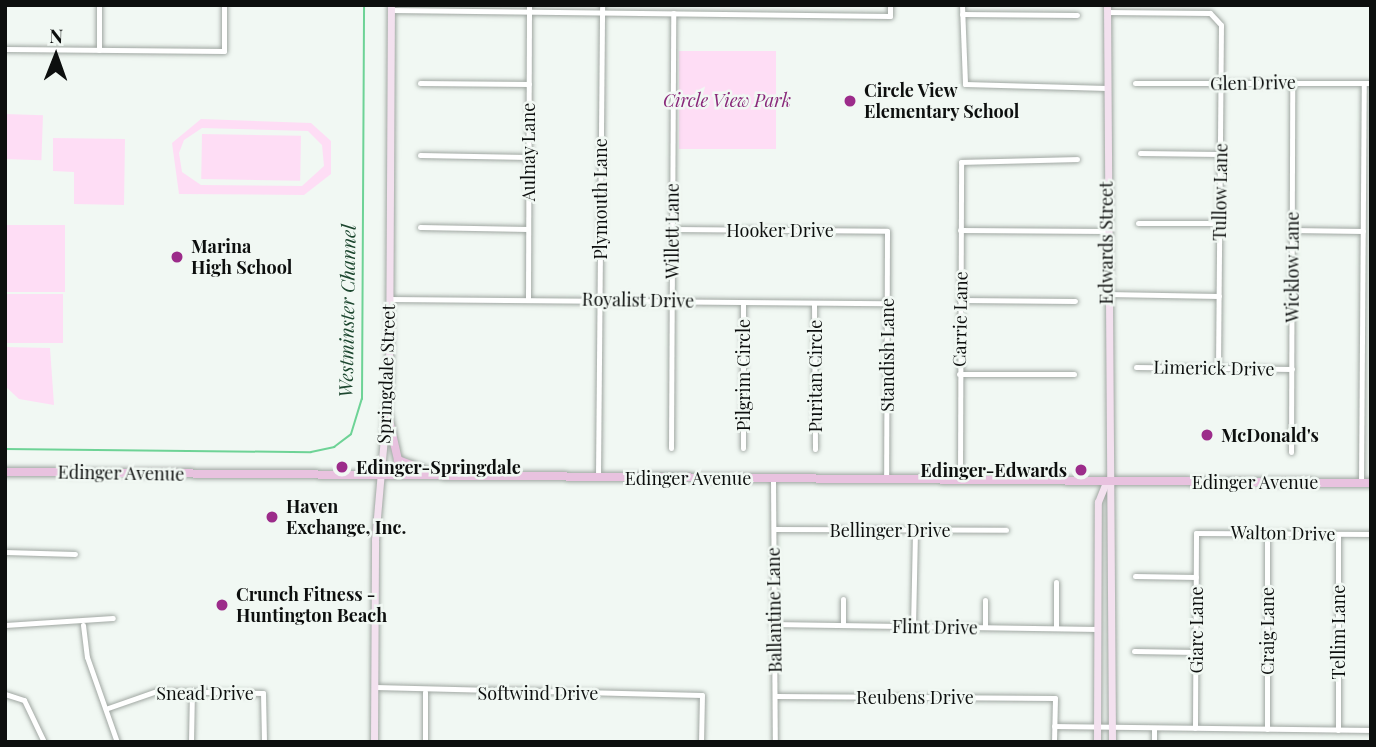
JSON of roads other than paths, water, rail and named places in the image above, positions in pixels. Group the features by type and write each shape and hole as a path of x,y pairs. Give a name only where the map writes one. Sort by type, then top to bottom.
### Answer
{"main road":[{"name":"Springdale Street","path":"374,742 379,476 387,411 391,8"},
{"name":"Edwards Street","path":"1107,9 1106,481 1112,498 1112,742"},
{"path":"387,411 398,460 438,476"},
{"name":"Edinger Avenue","path":"5,472 1366,483"},
{"name":"Edwards Street","path":"1097,742 1098,502 1106,481"}],"street":[{"path":"99,5 99,50"},
{"path":"5,48 224,51 225,5"},
{"name":"Plymouth Lane","path":"598,477 602,5"},
{"path":"391,8 529,8 602,13 890,16 890,5"},
{"path":"962,5 965,84 1107,88"},
{"name":"Aulnay Lane","path":"528,299 529,8"},
{"path":"1107,9 1154,9"},
{"name":"Tullow Lane","path":"1154,9 1217,17 1221,84 1218,368"},
{"name":"Willett Lane","path":"671,448 673,13"},
{"path":"962,14 1077,15"},
{"name":"Glen Drive","path":"1135,82 1367,83"},
{"name":"Wicklow Lane","path":"1291,452 1292,82"},
{"path":"420,83 528,84"},
{"path":"1366,483 1362,331 1367,83"},
{"path":"1139,153 1220,154"},
{"path":"420,155 528,157"},
{"name":"Carrie Lane","path":"960,480 960,230 963,159 1077,159"},
{"path":"1138,223 1219,223"},
{"path":"420,226 528,229"},
{"name":"Hooker Drive","path":"673,229 887,231"},
{"path":"960,230 1106,231"},
{"path":"1291,230 1363,231"},
{"name":"Standish Lane","path":"886,480 887,231"},
{"path":"1106,294 1219,296"},
{"name":"Royalist Drive","path":"389,299 887,303"},
{"path":"960,300 1075,301"},
{"name":"Pilgrim Circle","path":"743,302 743,448"},
{"name":"Puritan Circle","path":"814,303 815,449"},
{"path":"1362,331 1371,331"},
{"name":"Limerick Drive","path":"1136,367 1292,369"},
{"path":"959,374 1074,374"},
{"name":"Ballantine Lane","path":"773,479 772,624 776,696 775,742"},
{"name":"Bellinger Drive","path":"774,529 1006,530"},
{"path":"913,626 915,530"},
{"name":"Walton Drive","path":"1196,533 1371,534"},
{"name":"Giarc Lane","path":"1195,728 1196,533"},
{"name":"Craig Lane","path":"1266,729 1268,533"},
{"name":"Tellim Lane","path":"1338,534 1338,730"},
{"path":"5,552 75,554"},
{"path":"1135,576 1196,577"},
{"path":"1056,582 1056,628"},
{"path":"843,599 843,625"},
{"path":"985,600 985,627"},
{"path":"5,625 83,625 114,618"},
{"name":"Flint Drive","path":"772,624 1098,629"},
{"path":"83,625 87,657 108,708 117,742"},
{"path":"1134,651 1196,652"},
{"name":"Softwind Drive","path":"375,687 425,692 702,695 701,742"},
{"path":"191,742 192,691"},
{"name":"Snead Drive","path":"108,708 139,694 192,691 263,693 264,742"},
{"path":"425,692 425,742"},
{"path":"5,694 24,700 44,742"},
{"name":"Reubens Drive","path":"776,696 1055,698 1054,726"},
{"path":"1054,742 1054,726 1371,730"},
{"path":"1154,728 1154,742"}],"waterway":[{"name":"Westminster Channel","path":"5,449 311,452 334,447 351,434 362,399 364,5"}],"place":[{"name":"Circle View Elementary School","path":"850,101"},
{"name":"Marina High School","path":"177,257"},
{"name":"McDonald's","path":"1207,435"},
{"name":"Edinger-Springdale","path":"342,467"},
{"name":"Edinger-Edwards","path":"1081,470"},
{"name":"Haven Exchange, Inc.","path":"272,517"},
{"name":"Crunch Fitness - Huntington Beach","path":"222,605"}],"park label":[{"name":"Circle View Park","path":"727,100"}]}
